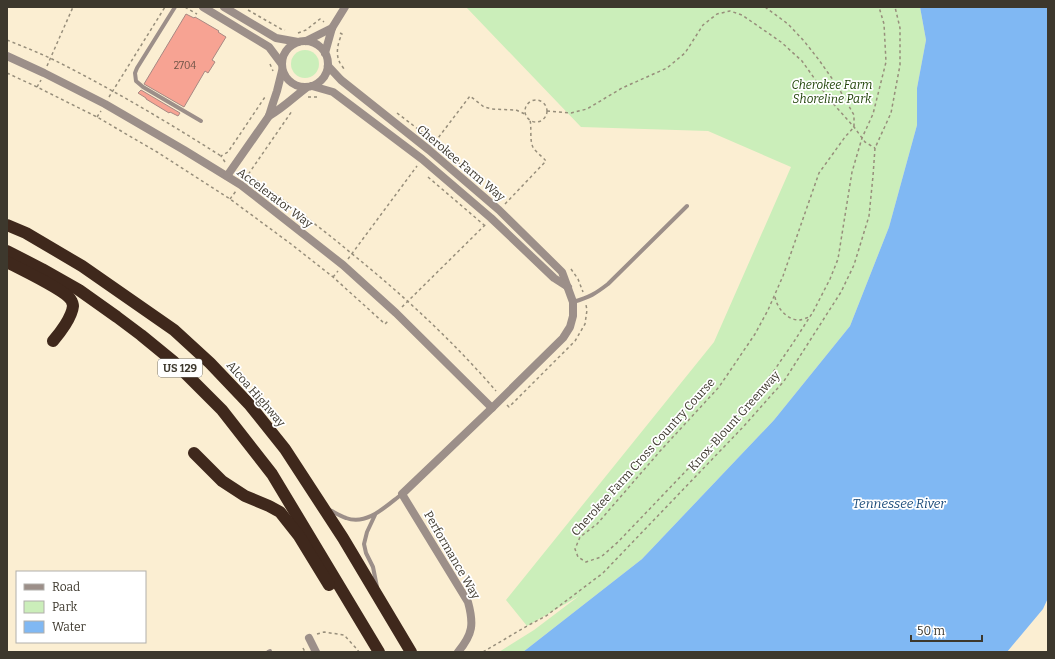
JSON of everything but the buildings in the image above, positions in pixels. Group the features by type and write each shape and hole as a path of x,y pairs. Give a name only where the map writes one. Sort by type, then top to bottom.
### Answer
{"highway":[{"name":"Alcoa Highway","path":"7,225 26,233 82,266 174,330 210,363 249,404 286,449 411,652"},
{"name":"US 129","path":"7,251 79,290 117,317 174,362 222,410 272,474 377,650"},
{"path":"7,262 55,288 72,301 73,307 66,326 53,342"},
{"path":"194,453 222,481 245,496 280,512 299,536 344,609 358,619"}],"street":[{"path":"202,7 269,47 282,67 286,78 298,87 309,87"},
{"path":"224,7 276,38 314,43 325,53 328,66 323,79 309,87 270,116"},
{"path":"325,53 332,28 345,7"},
{"path":"228,176 270,116 278,91 283,56 286,50 292,45 332,28"},
{"name":"Accelerator Way","path":"7,56 105,104 241,185 343,265 396,313 492,408"},
{"name":"Cherokee Farm Way","path":"328,66 341,80 429,150 499,210 562,272 573,302 573,316 570,327 563,338 502,399 402,494"},
{"name":"Cherokee Farm Way","path":"309,87 333,92 422,159 492,218 554,278 568,287"},
{"name":"Performance Way","path":"402,494 468,602 472,624 470,634 458,652"},
{"path":"309,638 316,652"}],"lane":[{"path":"175,7 137,68 135,72 136,82 200,121"},
{"path":"573,302 596,294 608,284 687,206"},
{"name":"Cherokee Farm Way","path":"322,506 346,518 354,520 365,519 375,515 402,494"},
{"name":"Cherokee Farm Way","path":"375,515 367,532 364,544 373,567 380,601"}],"path":[{"path":"37,87 73,7"},
{"path":"97,117 165,7"},
{"path":"764,7 788,24 820,60 854,115 854,127"},
{"name":"Cherokee Farm Cross Country Course","path":"854,127 819,173 786,270 768,310 755,334 719,387 661,450 597,524 580,538 575,549 578,557 586,562 601,557 618,542 752,398 771,374 809,318 830,279 838,259 852,172 862,138 874,114 886,62 884,24 879,7"},
{"name":"Knox-Blount Greenway","path":"483,652 526,626 546,616 603,573 784,381 841,292 854,265 869,216 875,148 891,114 900,65 900,28 895,7"},
{"path":"547,111 571,113 587,110 622,88 667,68 685,53 703,25 717,14 730,11 742,15 748,19 781,42 797,57 829,99 865,142 875,148"},
{"path":"276,38 280,29"},
{"path":"7,40 50,58 113,91 221,156 224,161 234,168 255,179 336,240 408,301 451,342 496,390 509,407 575,341 585,324 587,310 585,299 578,279 570,268"},
{"path":"269,47 264,55 271,66 274,75"},
{"path":"7,73 97,117 157,152 230,199 333,277 385,324 492,218"},
{"path":"221,156 228,152 268,92"},
{"path":"534,100 545,104 547,111 546,115 541,121 538,122 530,120 526,117 525,110 528,103 534,100"},
{"path":"397,112 435,142 476,178"},
{"path":"499,210 546,161 532,145 532,127 530,120"},
{"path":"428,177 484,226"},
{"path":"775,295 776,303 779,308 788,316 799,320 809,318"},
{"path":"309,638 324,632 344,636 359,652"}],"green space":[{"name":"Cherokee Farm Shoreline Park","path":"466,7 920,7 926,40 917,88 917,125 889,227 850,326 774,420 642,559 523,652 499,652 534,630 579,596 527,626 506,600 714,342 791,167 708,131 581,127"},
{"path":"305,50 315,54 319,64 315,74 305,78 295,74 291,64 295,54"}],"water":[{"name":"Tennessee River","path":"920,7 1048,7 1048,598 1043,609 1007,652 523,652 642,559 774,420 850,326 889,227 917,125 917,88 926,40"}]}
